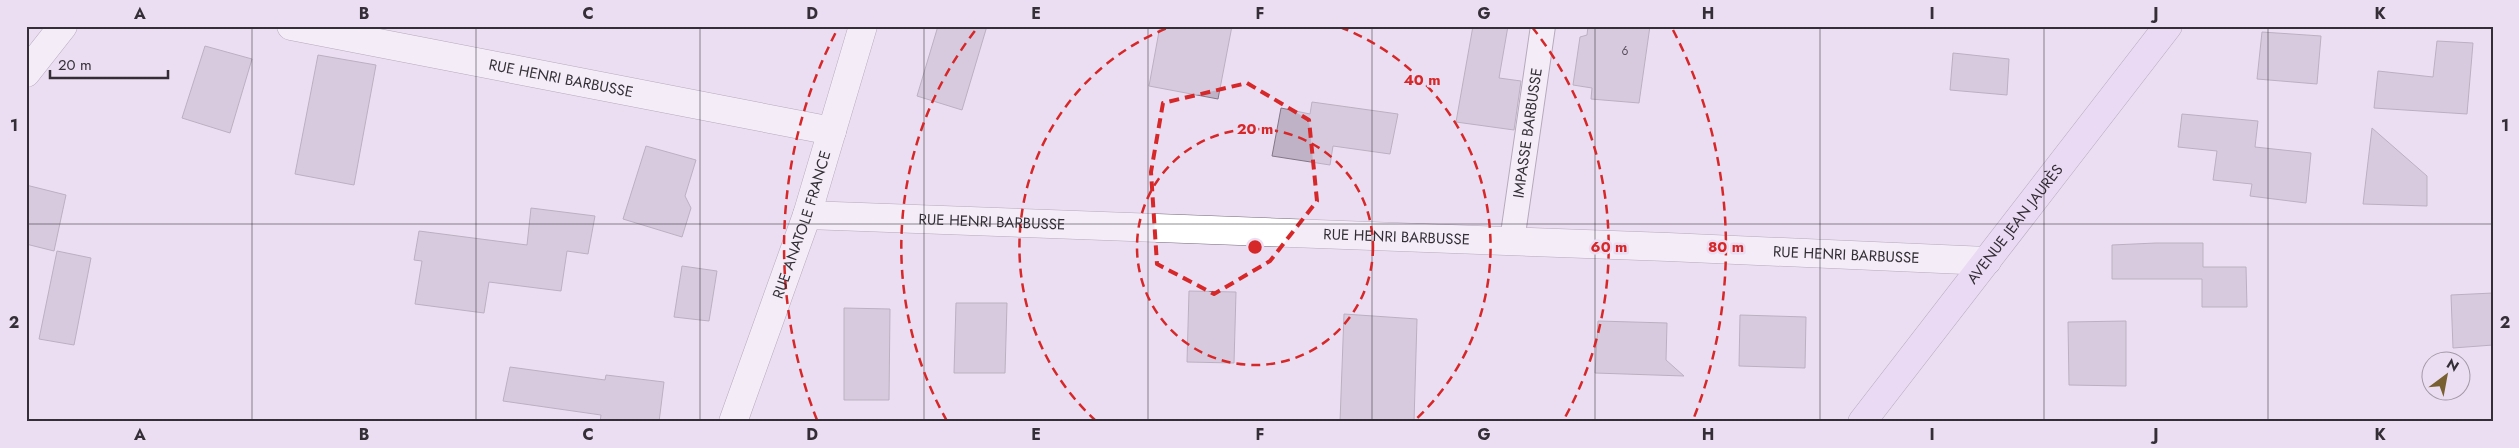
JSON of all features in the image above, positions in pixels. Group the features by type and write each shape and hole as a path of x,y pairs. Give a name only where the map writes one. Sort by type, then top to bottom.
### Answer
{"main road":[{"name":"AVENUE JEAN JAURÈS","path":"1862,422 2168,26"}],"street":[{"path":"26,73 63,26"},
{"name":"RUE HENRI BARBUSSE","path":"291,26 832,130"},
{"name":"RUE ANATOLE FRANCE","path":"733,422 807,214 863,26"},
{"name":"RUE HENRI BARBUSSE","path":"807,214 1512,241 1987,262"}],"lane":[{"name":"IMPASSE BARBUSSE","path":"1512,241 1544,26"}],"highlighted area":[{"path":"1247,83 1309,120 1317,201 1270,261 1214,294 1157,264 1151,172 1163,103"}],"building":[{"path":"938,26 987,26 962,110 917,96"},
{"path":"1160,26 1232,26 1218,99 1149,86"},
{"path":"1473,26 1508,26 1499,78 1521,81 1514,130 1456,122"},
{"path":"1588,26 1650,26 1639,103 1591,99 1592,88 1573,85 1580,37 1587,35"},
{"path":"2262,32 2321,36 2317,84 2257,79"},
{"path":"2437,41 2473,43 2467,114 2374,108 2378,71 2433,77"},
{"path":"205,46 252,59 230,133 182,118"},
{"path":"1953,53 2009,59 2007,95 1950,90"},
{"path":"318,55 376,65 354,185 295,174"},
{"path":"1312,102 1398,114 1390,154 1333,146 1330,165 1272,156 1281,108 1310,114"},
{"path":"2182,114 2258,121 2255,147 2311,153 2306,203 2250,196 2252,184 2213,180 2217,151 2178,147"},
{"path":"2372,128 2427,176 2427,206 2363,204"},
{"path":"646,146 696,160 685,196 691,208 682,237 623,219"},
{"path":"26,185 66,195 54,251 26,244"},
{"path":"531,208 595,216 588,254 567,251 561,291 489,282 484,313 415,304 422,261 414,260 419,231 527,245"},
{"path":"2203,243 2203,267 2246,267 2247,307 2202,307 2202,279 2112,279 2112,245"},
{"path":"57,251 91,258 74,345 39,339"},
{"path":"682,266 717,271 709,321 674,317"},
{"path":"1189,291 1236,292 1234,363 1187,362"},
{"path":"2493,293 2493,345 2453,348 2451,295"},
{"path":"956,303 1007,303 1005,373 954,373"},
{"path":"844,308 890,309 889,400 844,400"},
{"path":"1344,314 1417,319 1414,422 1340,422"},
{"path":"1740,315 1806,317 1805,368 1739,366"},
{"path":"1598,321 1667,323 1666,360 1684,376 1595,373"},
{"path":"2126,321 2126,386 2069,385 2068,322"},
{"path":"510,367 605,380 606,375 664,382 659,422 600,422 601,415 503,401"}]}
